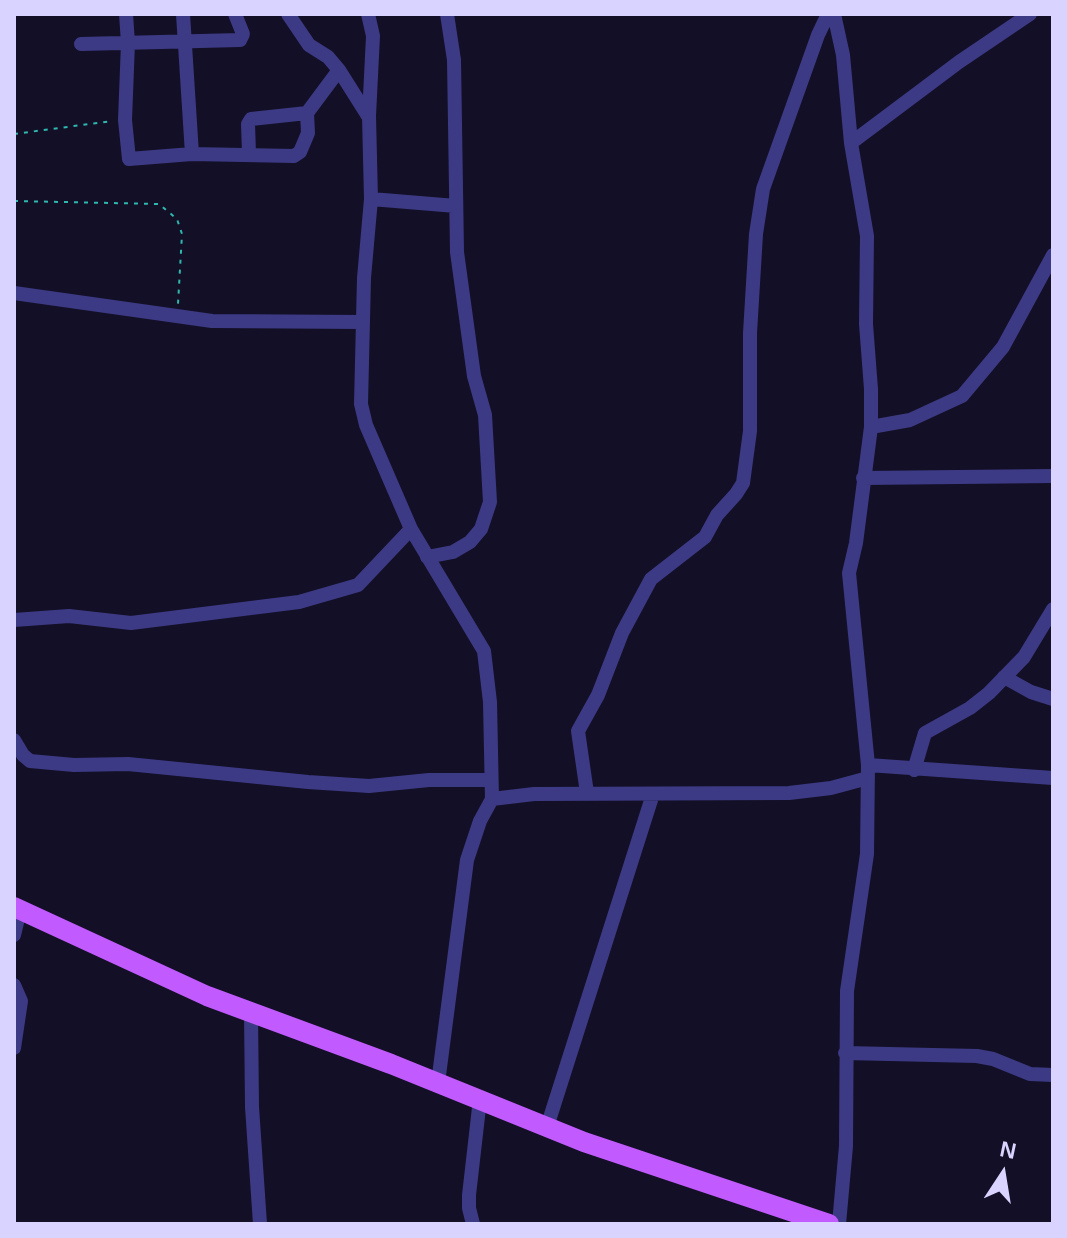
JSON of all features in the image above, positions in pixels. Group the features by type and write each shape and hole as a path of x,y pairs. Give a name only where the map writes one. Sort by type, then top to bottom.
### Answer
{"main road":[{"path":"17,909 207,996 598,1147 799,1219 829,1224"}],"street":[{"path":"126,14 125,120 129,159 192,154 294,156 300,152 308,133 307,113 339,70"},
{"path":"183,14 192,154"},
{"path":"81,44 240,40 243,34 235,14"},
{"path":"288,14 309,45 328,57 339,70 369,116"},
{"path":"427,557 453,552 470,542 481,529 490,502 485,415 474,376 462,302 456,206 454,60 447,14"},
{"path":"831,14 843,55 851,143 867,236 866,324 871,389 871,427 856,543 849,573 868,771 867,854 847,991 846,1146 839,1224"},
{"path":"587,793 578,731 598,695 622,633 651,579 705,537 717,515 743,483 750,431 750,333 756,234 763,189 818,35 831,14"},
{"path":"851,143 959,62 1030,14"},
{"path":"373,17 369,116 371,199 362,322 361,404 366,425 411,529 484,651 490,702 492,799 480,821 467,860 438,1083"},
{"path":"249,153 248,124 251,119 307,113"},
{"path":"371,199 456,206"},
{"path":"871,427 910,420 962,396 1003,347 1053,255"},
{"path":"14,293 227,322 362,322"},
{"path":"863,478 1053,476"},
{"path":"14,620 69,616 131,623 299,602 358,585 411,529"},
{"path":"914,770 925,733 970,708 1004,677 1024,657 1053,609"},
{"path":"1004,677 1031,692 1053,699"},
{"path":"14,740 30,761 74,765 128,764 369,786 429,780 490,780"},
{"path":"492,799 534,794 789,793 831,788 868,771 914,770 1053,778"},
{"path":"547,1127 653,794"},
{"path":"14,935 17,909"},
{"path":"14,985 21,1001 14,1048"},
{"path":"251,1012 252,1107 260,1224"},
{"path":"845,1053 977,1056 1030,1074 1053,1075"},
{"path":"473,1224 469,1195 480,1099"}],"path":[{"path":"14,134 125,120"},
{"path":"14,201 159,204 177,219 182,234 177,316"}]}
